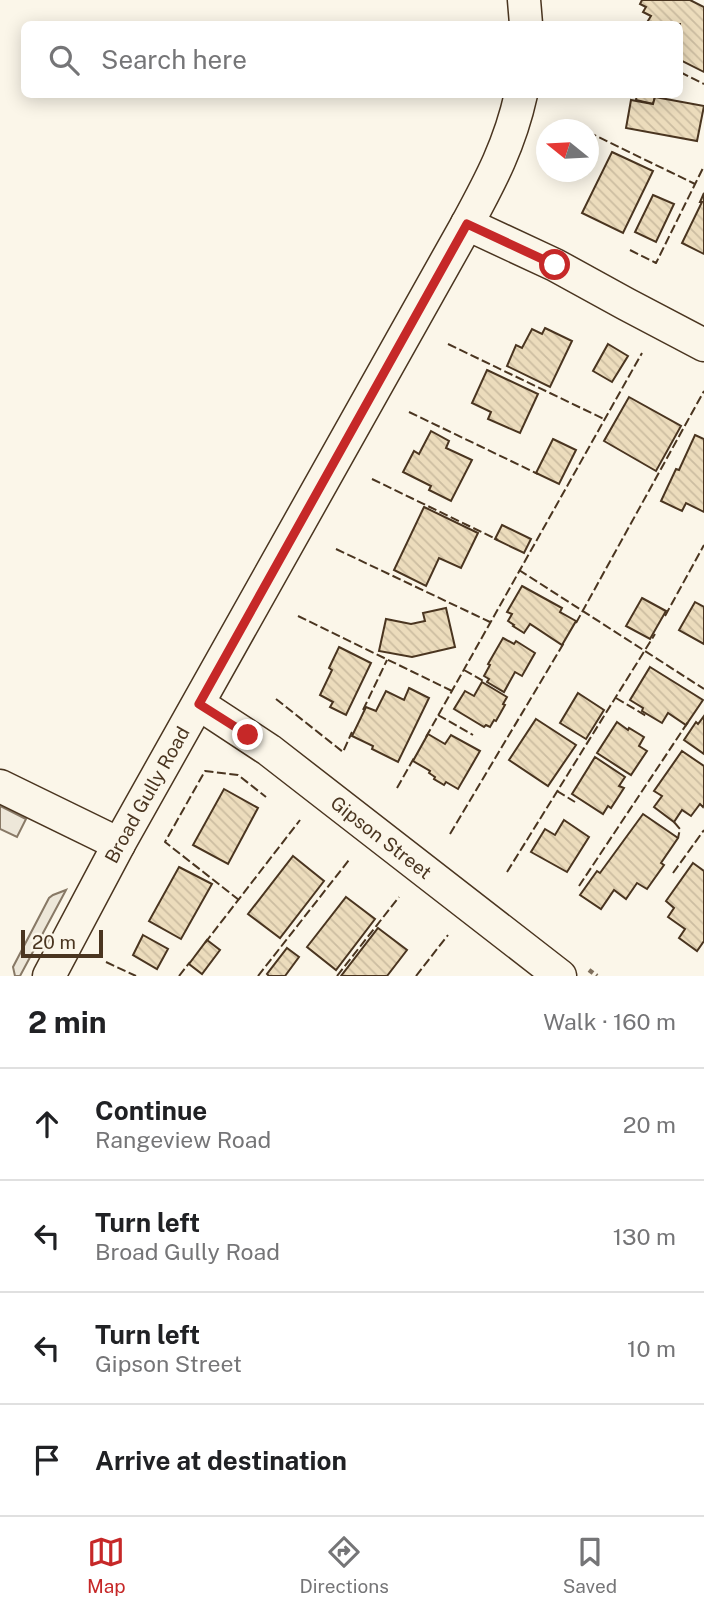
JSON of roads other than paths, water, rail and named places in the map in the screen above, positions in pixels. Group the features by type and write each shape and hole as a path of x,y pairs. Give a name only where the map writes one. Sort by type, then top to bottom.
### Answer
{"street":[{"path":"524,0 526,21"},
{"name":"Broad Gully Road","path":"49,976 119,844 467,224 496,169 515,122 520,98"},
{"path":"467,224 555,265 704,345"},
{"name":"Gipson Street","path":"199,704 269,750 560,976"},
{"path":"0,786 119,844"}]}
